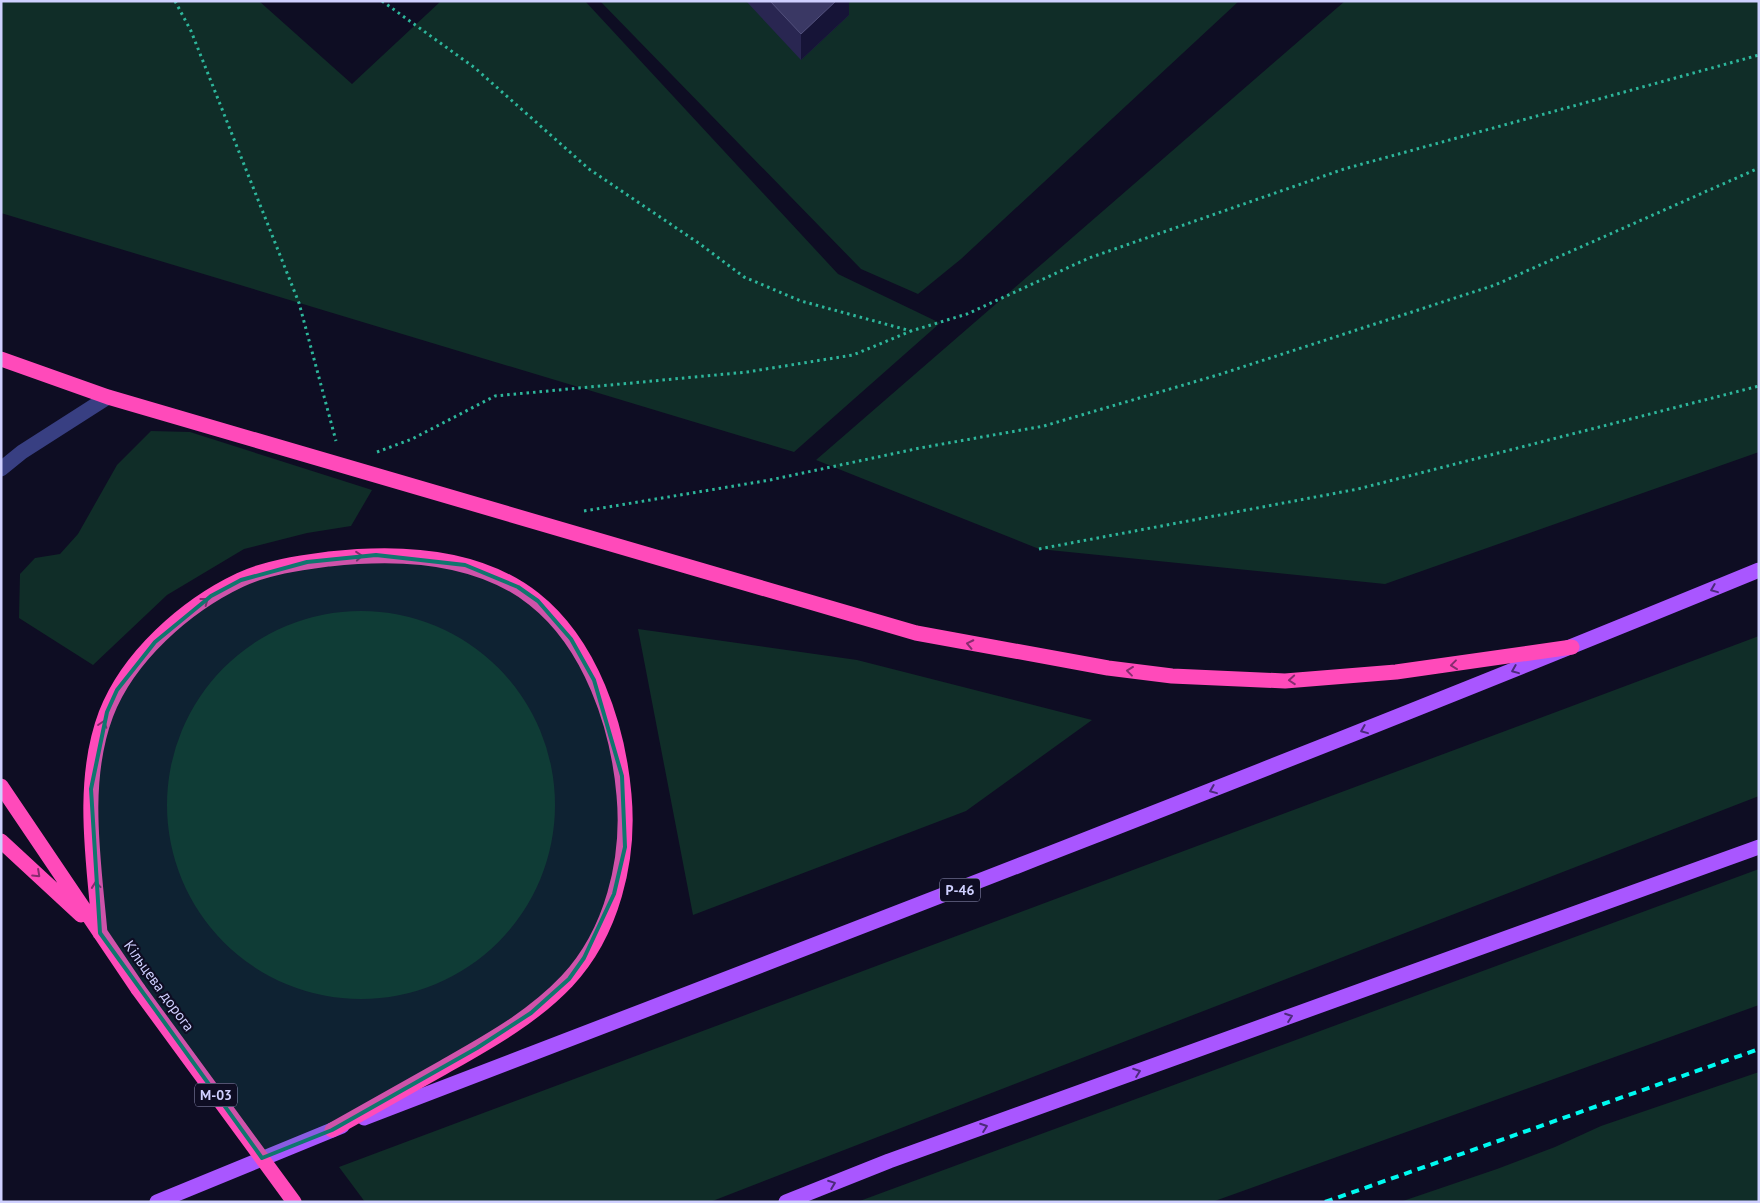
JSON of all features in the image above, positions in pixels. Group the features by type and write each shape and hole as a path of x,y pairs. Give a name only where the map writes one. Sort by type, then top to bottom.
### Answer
{"highway":[{"path":"1,359 108,397 787,597 916,632 1108,668 1172,676 1285,680 1396,672 1572,647"},
{"path":"100,934 92,847 91,788 102,726 117,690 135,665 155,642 210,596 240,580 273,568 307,562 376,555 432,558 465,565 518,587 538,601 571,639 583,659 604,704 617,749 623,784 625,839 621,870 606,916 584,958 569,979 531,1013 477,1048 332,1130"},
{"name":"Кільцева дорога","path":"1,786 138,989 294,1202"},
{"path":"1,841 100,934"}],"main road":[{"name":"Р-46","path":"157,1202 332,1130 981,882 1572,647 1759,570"},
{"path":"786,1202 889,1161 1759,847"}],"lane":[{"path":"1,469 22,452 108,397"}],"path":[{"path":"175,1 191,31 299,303 343,465 412,439 495,396 748,372 853,355 911,331 967,314 1089,258 1344,169 1759,55"},
{"path":"382,1 475,68 589,169 700,244 744,277 801,301 911,331"},
{"path":"574,512 770,480 920,448 1044,426 1221,374 1495,285 1759,168"},
{"path":"1039,549 1358,489 1759,386"}],"highlighted area":[{"path":"376,555 465,565 518,587 538,601 571,639 594,680 622,776 625,847 614,894 584,958 569,979 531,1013 477,1048 332,1130 262,1158 100,933 91,789 107,712 117,690 155,642 211,596 241,580 307,562"}],"green space":[{"path":"1,1 259,1 352,84 441,1 585,1 838,274 940,323 794,452 1,213"},
{"path":"600,1 1239,1 961,259 918,294 861,269"},
{"path":"1345,1 1759,1 1759,452 1385,584 1039,549 816,460"},
{"path":"151,431 190,432 372,490 351,526 307,533 244,549 167,595 93,665 19,618 20,574 35,558 60,554 78,534 117,465"},
{"path":"342,611 380,611 417,619 453,634 469,643 484,655 511,682 523,697 541,731 552,767 555,805 552,843 541,879 523,913 484,955 469,967 453,976 417,991 380,999 342,999 305,991 269,976 253,967 238,955 211,928 199,913 190,897 175,861 167,824 167,786 175,749 190,713 199,697 211,682 238,655 253,643 269,634 305,619"},
{"path":"638,629 857,660 1092,720 966,811 693,915"},
{"path":"1759,636 1759,796 710,1202 365,1202 339,1167"},
{"path":"1759,869 1759,1005 1212,1202 857,1202"},
{"path":"1759,1072 1759,1202 1400,1202 1497,1169 1555,1147 1601,1126"}],"building":[{"path":"770,1 836,1 801,34"}],"railway":[{"path":"1325,1202 1759,1049"}]}
